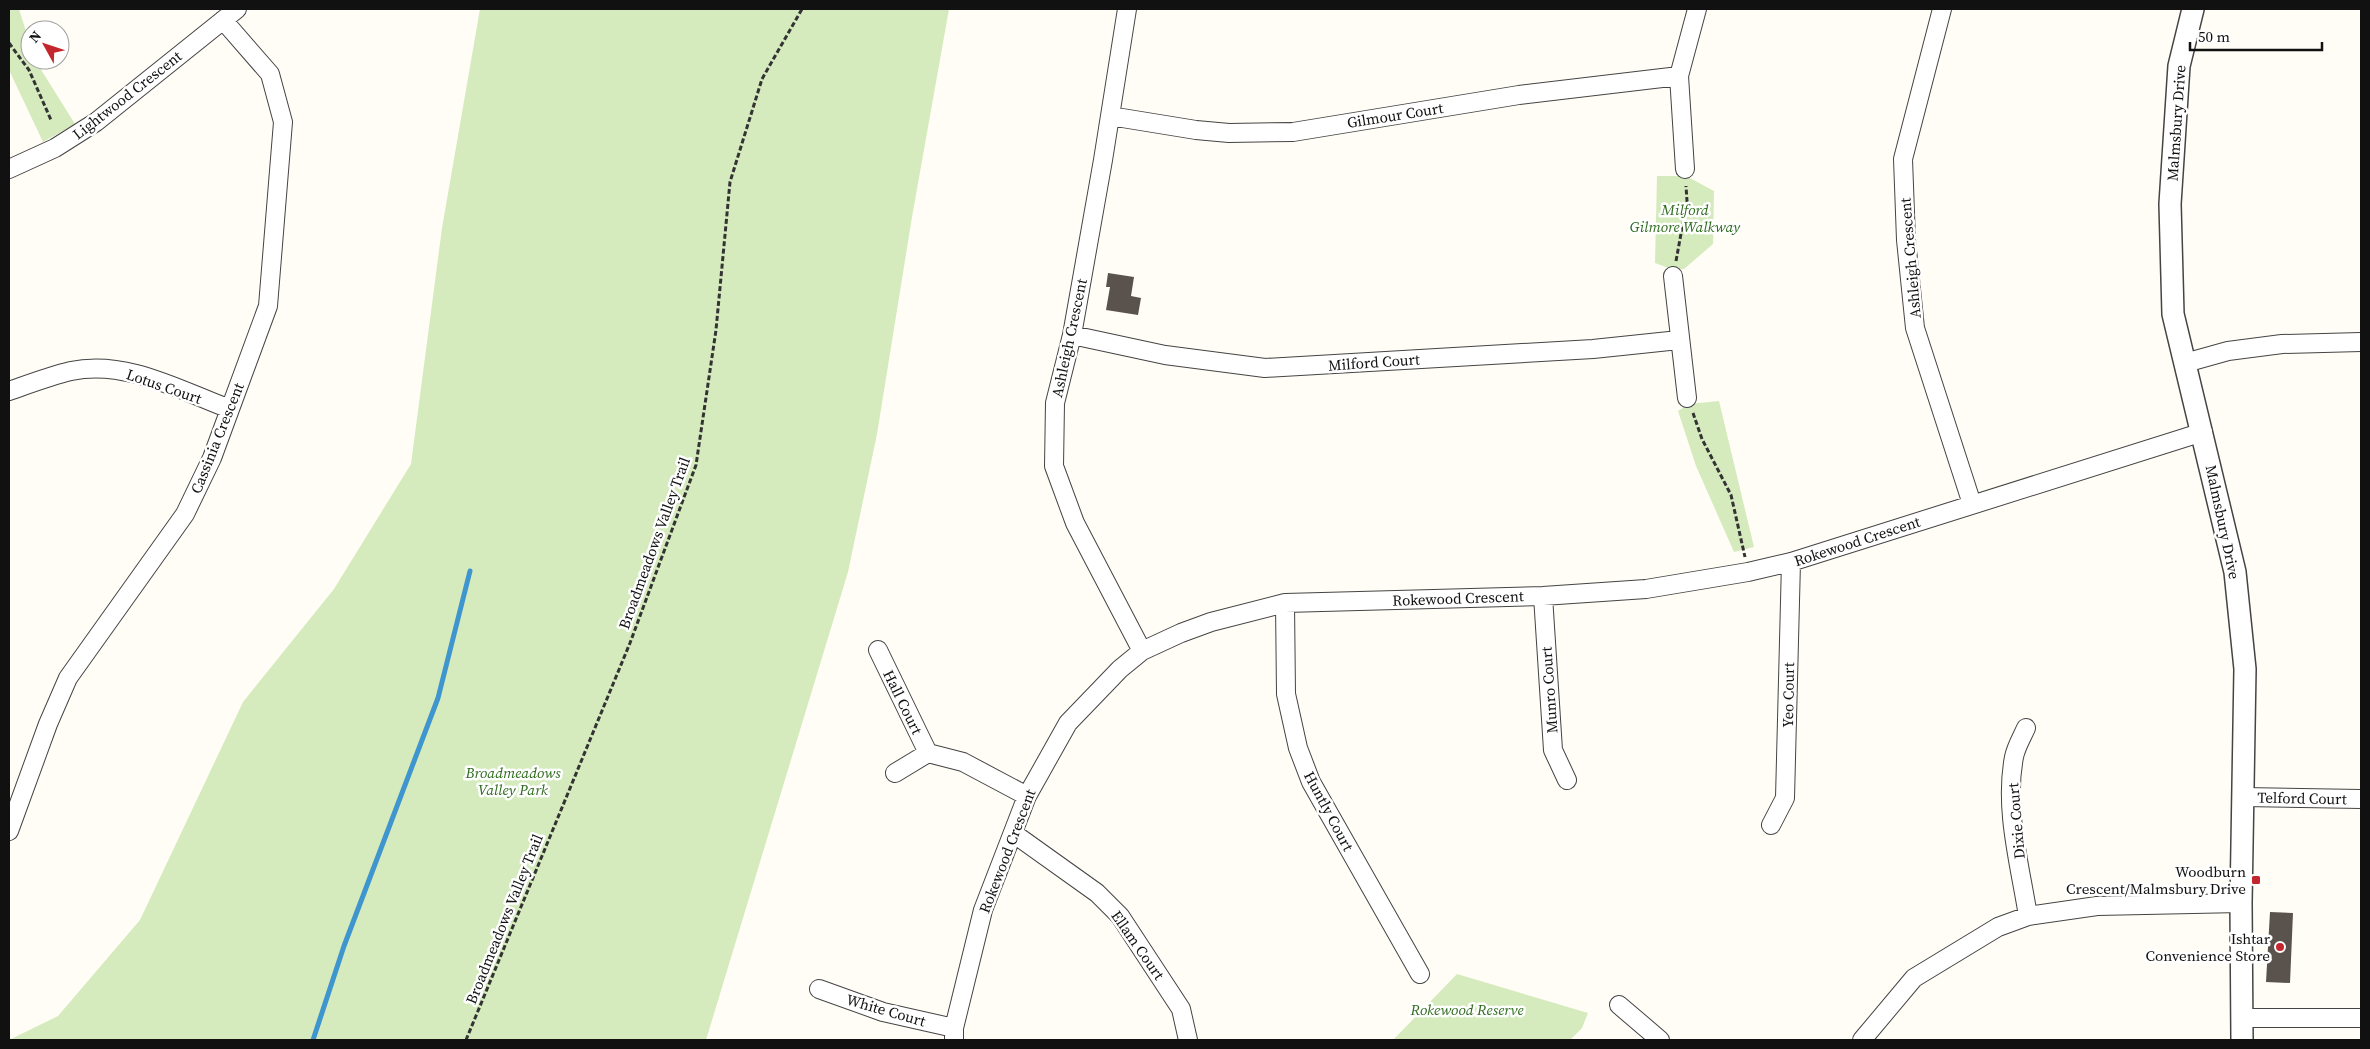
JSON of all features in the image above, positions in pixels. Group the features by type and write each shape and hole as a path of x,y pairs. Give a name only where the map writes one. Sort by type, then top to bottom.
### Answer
{"street":[{"name":"Lightwood Crescent","path":"9,169 36,158 75,136 237,9"},
{"name":"Ashleigh Crescent","path":"1127,9 1072,335 1055,403 1054,466 1075,523 1142,651"},
{"path":"1685,169 1679,76 1697,9"},
{"name":"Ashleigh Crescent","path":"1942,9 1903,159 1906,240 1915,328 1972,504"},
{"name":"Malmsbury Drive","path":"2193,9 2179,66 2170,204 2173,314 2203,432 2235,572 2245,669 2241,903 2242,1040"},
{"name":"Cassinia Crescent","path":"9,831 48,724 68,678 185,514 212,458 268,306 283,122 270,74 223,20"},
{"name":"Gilmour Court","path":"1110,116 1204,131 1229,133 1294,132 1519,95 1679,76"},
{"path":"1673,276 1687,398"},
{"name":"Milford Court","path":"1072,335 1165,355 1265,368 1593,349 1679,340"},
{"path":"2185,363 2228,352 2282,344 2361,342"},
{"name":"Lotus Court","path":"9,390 72,371 102,369 133,372 230,410"},
{"name":"Rokewood Crescent","path":"954,1034 983,910 1026,796 1068,723 1120,669 1142,651 1180,633 1211,622 1285,603 1543,596 1646,589 1748,572 1791,562 2203,432"},
{"name":"Yeo Court","path":"1771,825 1784,798 1791,562"},
{"name":"Munro Court","path":"1543,596 1553,750 1567,780"},
{"name":"Huntly Court","path":"1285,603 1286,694 1298,748 1310,782 1420,974"},
{"name":"Hall Court","path":"878,650 928,753"},
{"name":"Dixie Court","path":"2026,728 2014,756 2011,792 2014,833 2028,916"},
{"name":"Hall Court","path":"895,773 928,753 963,762 1026,796"},
{"name":"Telford Court","path":"2243,797 2361,799"},
{"name":"Ellam Court","path":"1013,833 1097,893 1120,916 1181,1010 1188,1040"},
{"path":"1862,1040 1914,978 1998,927 2028,916 2097,906 2241,903"},
{"name":"White Court","path":"819,989 954,1034"},
{"path":"1619,1005 1660,1040"},
{"path":"2241,1018 2361,1018"}],"path":[{"name":"Broadmeadows Valley Trail","path":"466,1040 630,643 696,465 716,330 730,182 762,79 802,9"},
{"path":"9,43 29,70 51,120"},
{"path":"1673,276 1687,201 1685,169"},
{"path":"1687,398 1702,439 1731,495 1748,572"}],"green space":[{"path":"9,9 19,9 22,20 20,20 20,70 41,70 75,124 43,142 9,70"},
{"name":"Broadmeadows Valley Park","path":"480,9 949,9 912,217 877,434 848,572 706,1040 9,1040 58,1016 140,920 243,702 334,589 411,464 442,228"},
{"name":"Milford Gilmore Walkway","path":"1657,176 1686,176 1714,191 1713,244 1684,269 1674,270 1655,263"},
{"path":"1719,401 1754,547 1734,552 1696,466 1678,411 1689,404"},
{"name":"Rokewood Reserve","path":"1457,974 1588,1013 1582,1028 1570,1040 1393,1040"}],"building":[{"path":"1108,273 1134,277 1131,296 1141,298 1138,315 1106,310 1110,287 1106,287"},
{"name":"Ishtar Convenience Store","path":"2270,912 2293,913 2290,983 2266,982"}],"waterway":[{"path":"313,1040 344,946 438,698 470,571"}],"place":[{"name":"Woodburn Crescent/Malmsbury Drive","path":"2256,880"},
{"name":"Ishtar Convenience Store","path":"2280,947"}]}
